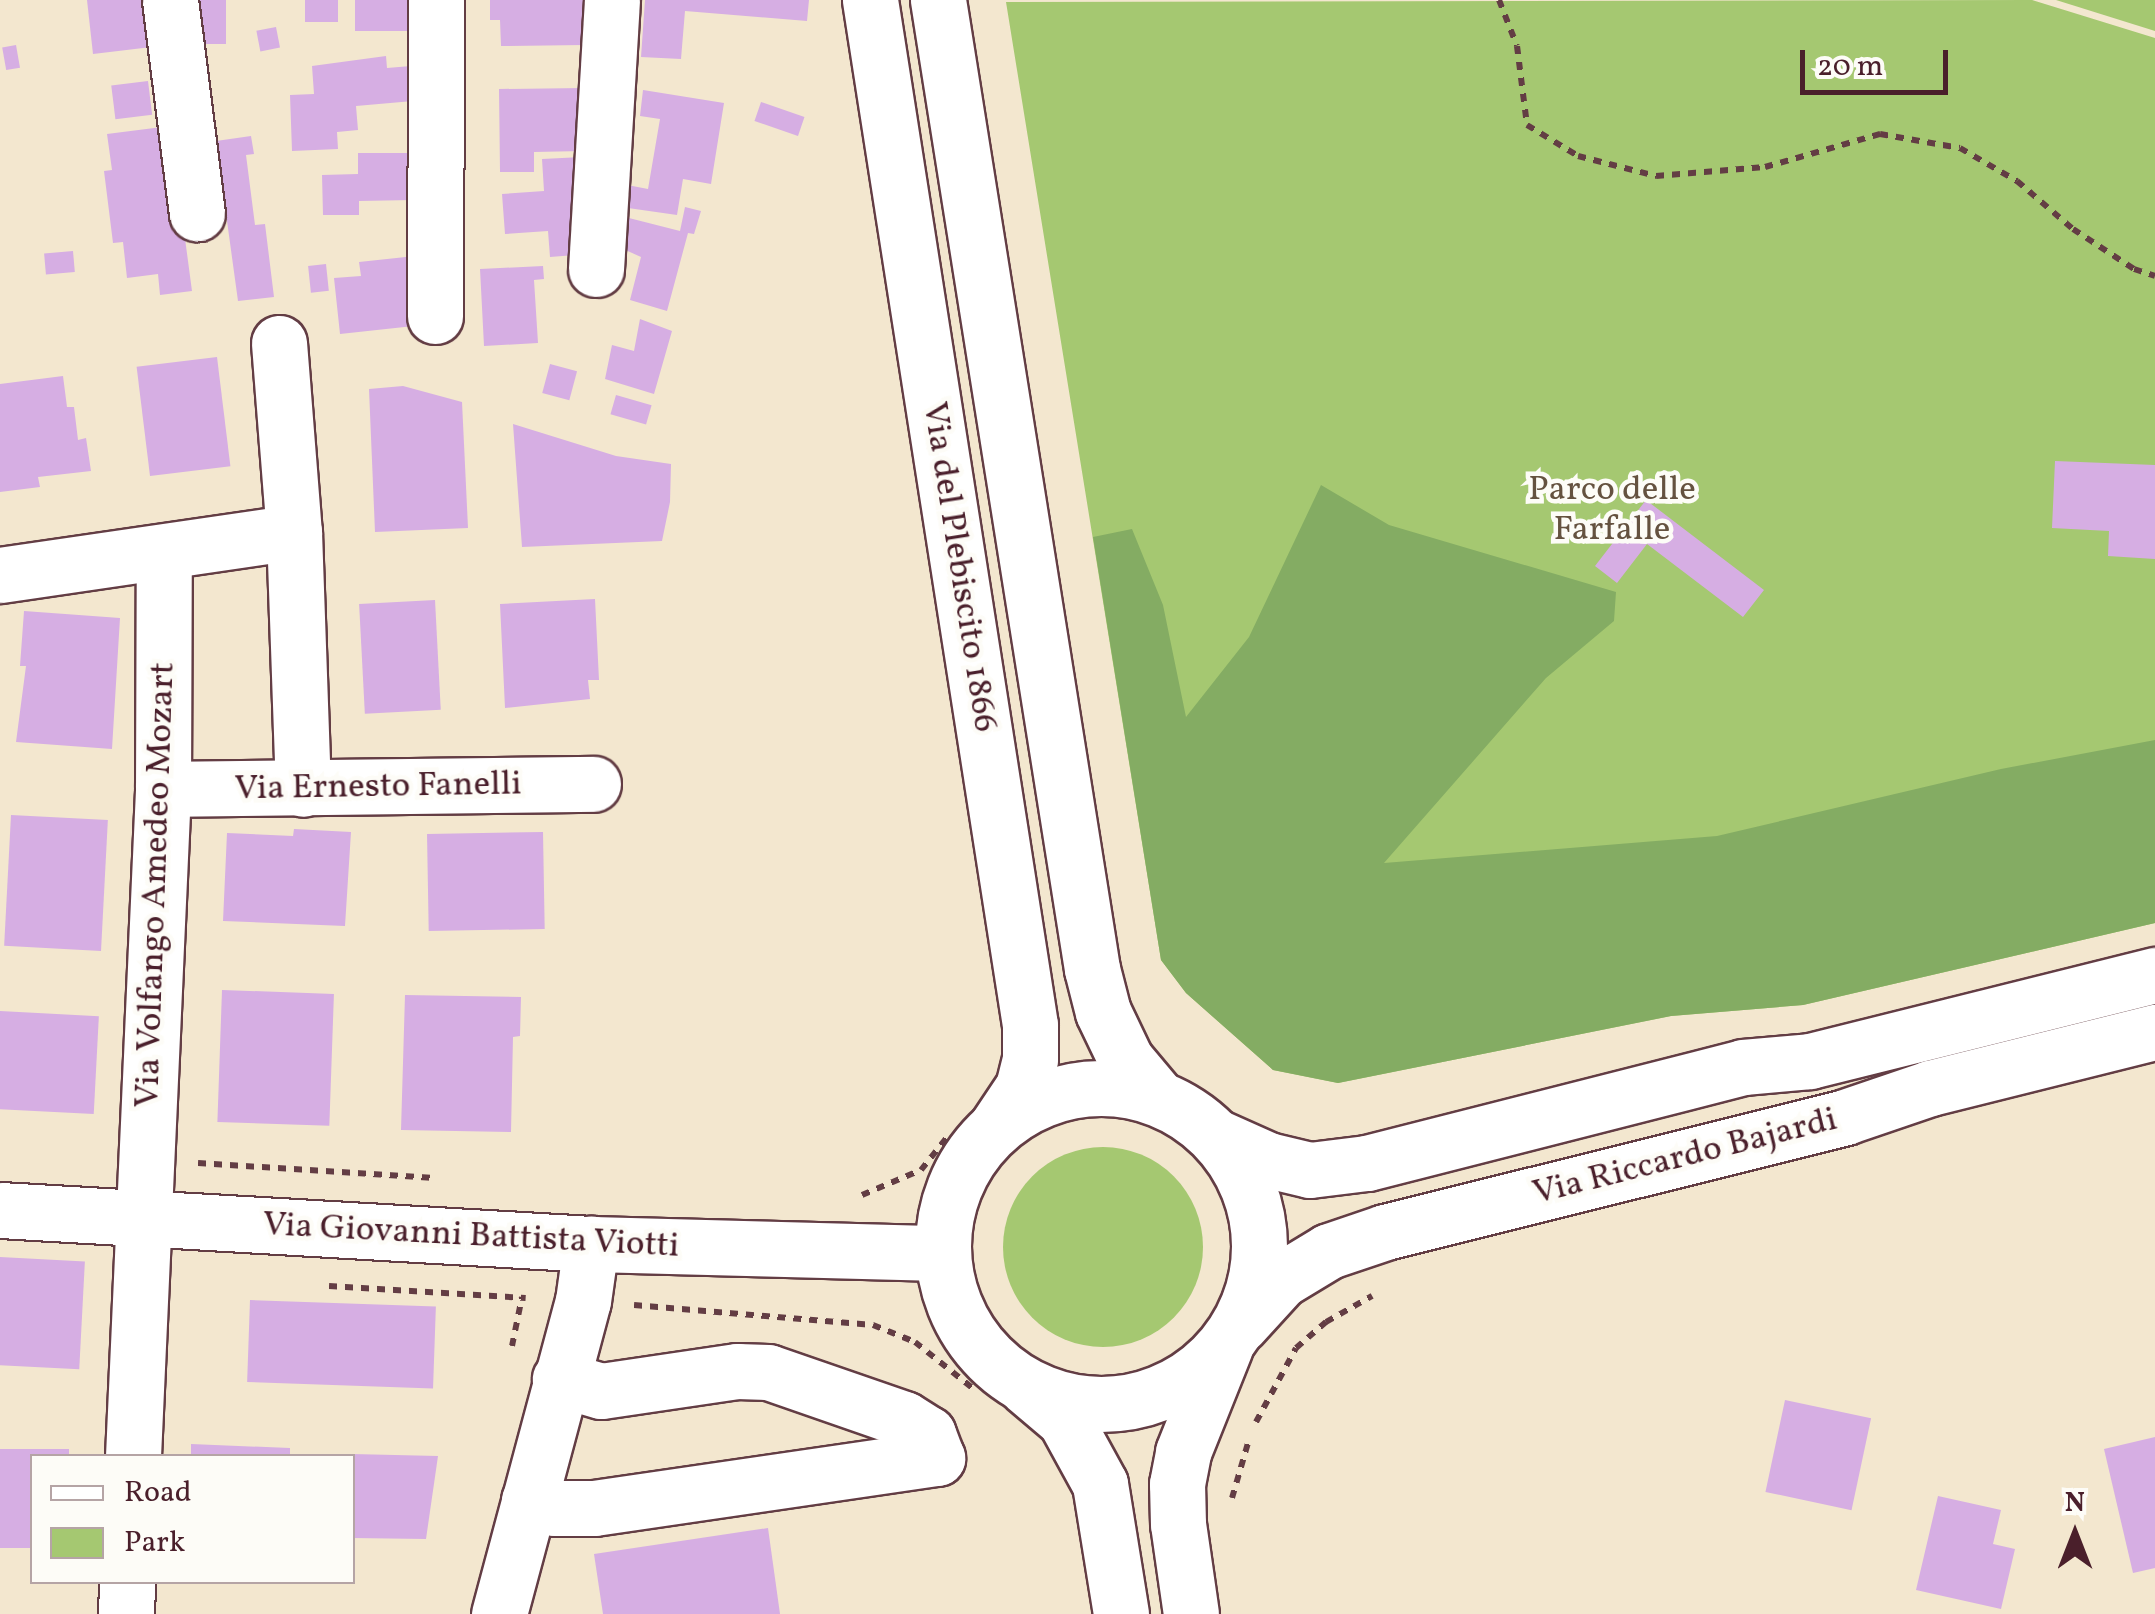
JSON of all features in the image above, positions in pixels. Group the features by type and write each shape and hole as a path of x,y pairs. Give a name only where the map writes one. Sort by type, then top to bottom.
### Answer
{"street":[{"path":"170,0 197,213"},
{"path":"435,316 436,0"},
{"path":"596,269 612,0"},
{"name":"Via del Plebiscito 1866","path":"870,0 1030,1025 1030,1059 1023,1087 976,1127"},
{"name":"Via del Plebiscito 1866","path":"938,0 1092,968 1102,1012 1126,1060 1157,1096"},
{"path":"279,344 294,532 303,790"},
{"path":"0,575 294,532"},
{"name":"Via Volfango Amedeo Mozart","path":"133,1454 163,788 164,552"},
{"name":"Via Ernesto Fanelli","path":"163,788 303,790 593,784"},
{"name":"Via Riccardo Bajardi","path":"1219,1138 1268,1160 1310,1170 1366,1163 1743,1067 1810,1061 2155,974"},
{"name":"Via Riccardo Bajardi","path":"1233,1335 1280,1280 1330,1251 1385,1232 1845,1117 1930,1088 2155,1032"},
{"path":"1121,1614 1100,1484 1065,1420 990,1360 964,1326 947,1288 942,1253 946,1212 956,1179 974,1150 976,1127 1046,1096 1102,1087 1157,1096 1190,1114 1219,1138 1242,1170 1257,1208 1261,1248 1256,1288 1183,1452 1177,1484 1178,1524 1191,1614"},
{"name":"Via Giovanni Battista Viotti","path":"0,1210 591,1244 942,1253"},
{"path":"499,1614 583,1300 591,1244"},
{"path":"1024,1385 1065,1401 1110,1405 1154,1396 1193,1376 1233,1335"},
{"path":"529,1500 555,1508 594,1508 938,1458 928,1434 904,1419 768,1372 737,1371 601,1392 560,1379"},
{"path":"126,1614 127,1584"}],"path":[{"path":"1499,0 1517,46 1527,124 1578,156 1656,176 1765,167 1880,134 1960,148 2018,181 2073,230 2134,269 2155,276"},
{"path":"850,1196 865,1195 920,1170 976,1127"},
{"path":"314,1285 814,1317"},
{"path":"1232,1500 1248,1442 1273,1383 1296,1348 1326,1322 1383,1290"}],"green space":[{"name":"Parco delle Farfalle","path":"2032,0 2155,38 2155,923 1803,1005 1671,1016 1338,1083 1273,1070 1186,993 1161,960 1006,2"},
{"path":"2056,0 2155,0 2155,31"},
{"path":"1321,485 1389,525 1616,592 1614,621 1546,678 1384,863 1717,836 2001,769 2155,740 2155,923 1803,1005 1671,1016 1338,1083 1273,1070 1186,993 1161,960 1093,537 1132,529 1163,605 1186,717 1249,637"},
{"path":"1103,1147 1141,1155 1174,1176 1195,1209 1203,1247 1195,1285 1174,1318 1141,1339 1103,1347 1065,1339 1032,1318 1011,1285 1003,1247 1011,1209 1032,1176 1065,1155"}],"building":[{"path":"87,0 155,0 160,46 93,54"},
{"path":"197,0 226,0 226,44 197,44"},
{"path":"305,0 338,0 338,22 305,22"},
{"path":"355,0 407,0 407,31 355,31"},
{"path":"490,0 593,0 593,10 584,10 584,45 501,46 500,20 490,20"},
{"path":"645,0 809,0 807,21 685,11 681,59 641,57"},
{"path":"276,27 280,48 260,51 256,31"},
{"path":"16,45 20,68 6,70 2,47"},
{"path":"386,56 387,68 411,66 413,101 356,106 358,130 337,132 338,149 292,151 290,95 314,94 312,66"},
{"path":"148,81 152,115 115,119 111,86"},
{"path":"583,88 583,151 534,152 534,172 500,172 499,89"},
{"path":"643,90 724,103 711,184 683,179 677,215 621,207 622,184 648,189 660,119 640,116"},
{"path":"761,102 804,117 798,136 754,121"},
{"path":"170,126 192,291 160,295 158,274 127,278 123,242 113,243 104,171 112,170 107,134"},
{"path":"251,136 254,154 246,155 255,225 265,224 274,297 238,301 216,141"},
{"path":"358,153 412,153 413,200 359,201 359,215 323,215 322,175 358,174"},
{"path":"582,157 588,254 550,257 548,231 505,234 502,194 544,191 542,159"},
{"path":"685,207 701,211 694,234 688,233 667,311 630,300 641,257 621,248 625,217 680,231"},
{"path":"73,251 75,272 46,274 44,254"},
{"path":"415,256 423,325 340,334 334,278 361,276 359,262"},
{"path":"326,264 329,291 311,293 308,266"},
{"path":"543,266 544,279 534,280 538,343 484,346 480,269"},
{"path":"640,319 672,331 654,394 605,379 612,345 634,351"},
{"path":"217,357 230,466 150,476 137,367"},
{"path":"550,364 577,371 569,400 542,393"},
{"path":"63,376 67,407 74,407 78,440 86,438 91,471 38,477 40,487 0,492 0,384"},
{"path":"403,386 462,402 468,528 375,532 369,389"},
{"path":"616,395 652,405 646,424 610,414"},
{"path":"513,424 616,456 671,464 670,502 662,541 522,547"},
{"path":"2055,461 2155,465 2155,559 2108,556 2109,531 2052,528"},
{"path":"1646,500 1764,590 1743,617 1647,544 1617,583 1595,566"},
{"path":"595,599 599,680 588,680 590,699 505,708 500,604"},
{"path":"435,600 441,710 365,714 359,604"},
{"path":"24,611 120,618 112,749 16,742 26,666 20,666"},
{"path":"11,815 108,820 101,951 4,946"},
{"path":"294,829 351,832 345,926 223,921 227,833 293,836"},
{"path":"543,832 545,929 429,931 427,834"},
{"path":"222,990 334,994 329,1126 217,1122"},
{"path":"405,995 521,997 520,1036 513,1037 511,1132 401,1130"},
{"path":"0,1011 99,1016 94,1114 0,1109"},
{"path":"0,1257 85,1261 79,1369 0,1365"},
{"path":"250,1300 436,1306 433,1388 247,1382"},
{"path":"1785,1400 1871,1418 1852,1510 1765,1492"},
{"path":"2155,1437 2155,1568 2133,1573 2104,1449"},
{"path":"191,1444 290,1448 290,1454 191,1454"},
{"path":"0,1449 69,1449 69,1454 30,1454 30,1548 0,1548"},
{"path":"355,1454 438,1456 426,1539 355,1538"},
{"path":"1938,1496 2001,1510 1993,1544 2015,1549 2001,1609 1916,1590"},
{"path":"768,1528 780,1614 603,1614 594,1554"}]}
